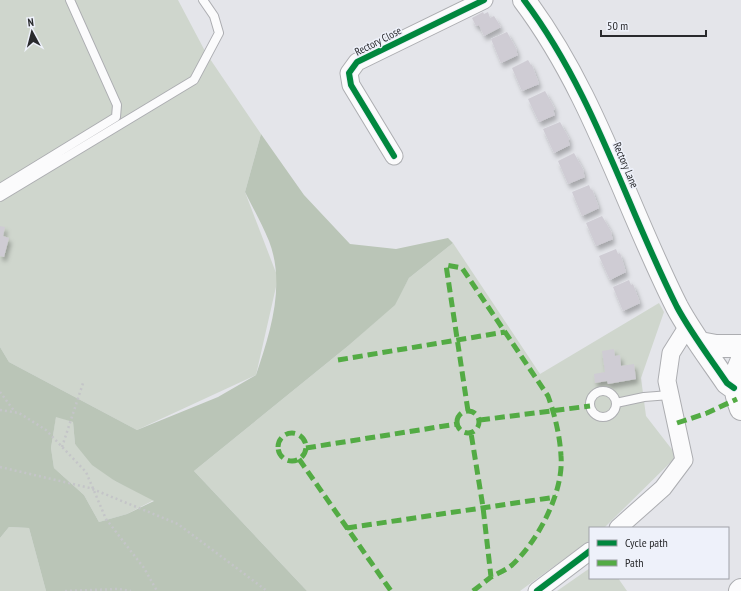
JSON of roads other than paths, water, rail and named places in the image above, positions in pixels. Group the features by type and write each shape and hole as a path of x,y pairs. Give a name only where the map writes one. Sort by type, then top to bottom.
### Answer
{"street":[{"name":"Rectory Close","path":"394,156 351,85 349,73 357,62 484,0"},
{"name":"Rectory Lane","path":"524,0 575,79 603,137 677,307 737,399"},
{"path":"619,527 663,488 684,460 667,381 671,353 694,334 716,346 741,346"},
{"path":"737,399 735,373 741,362"},
{"path":"537,591 589,552"}],"lane":[{"path":"0,188 116,116 117,105 70,0"},
{"path":"0,197 194,80 219,33 214,16 203,0"},
{"path":"616,403 644,397 670,395"}]}
